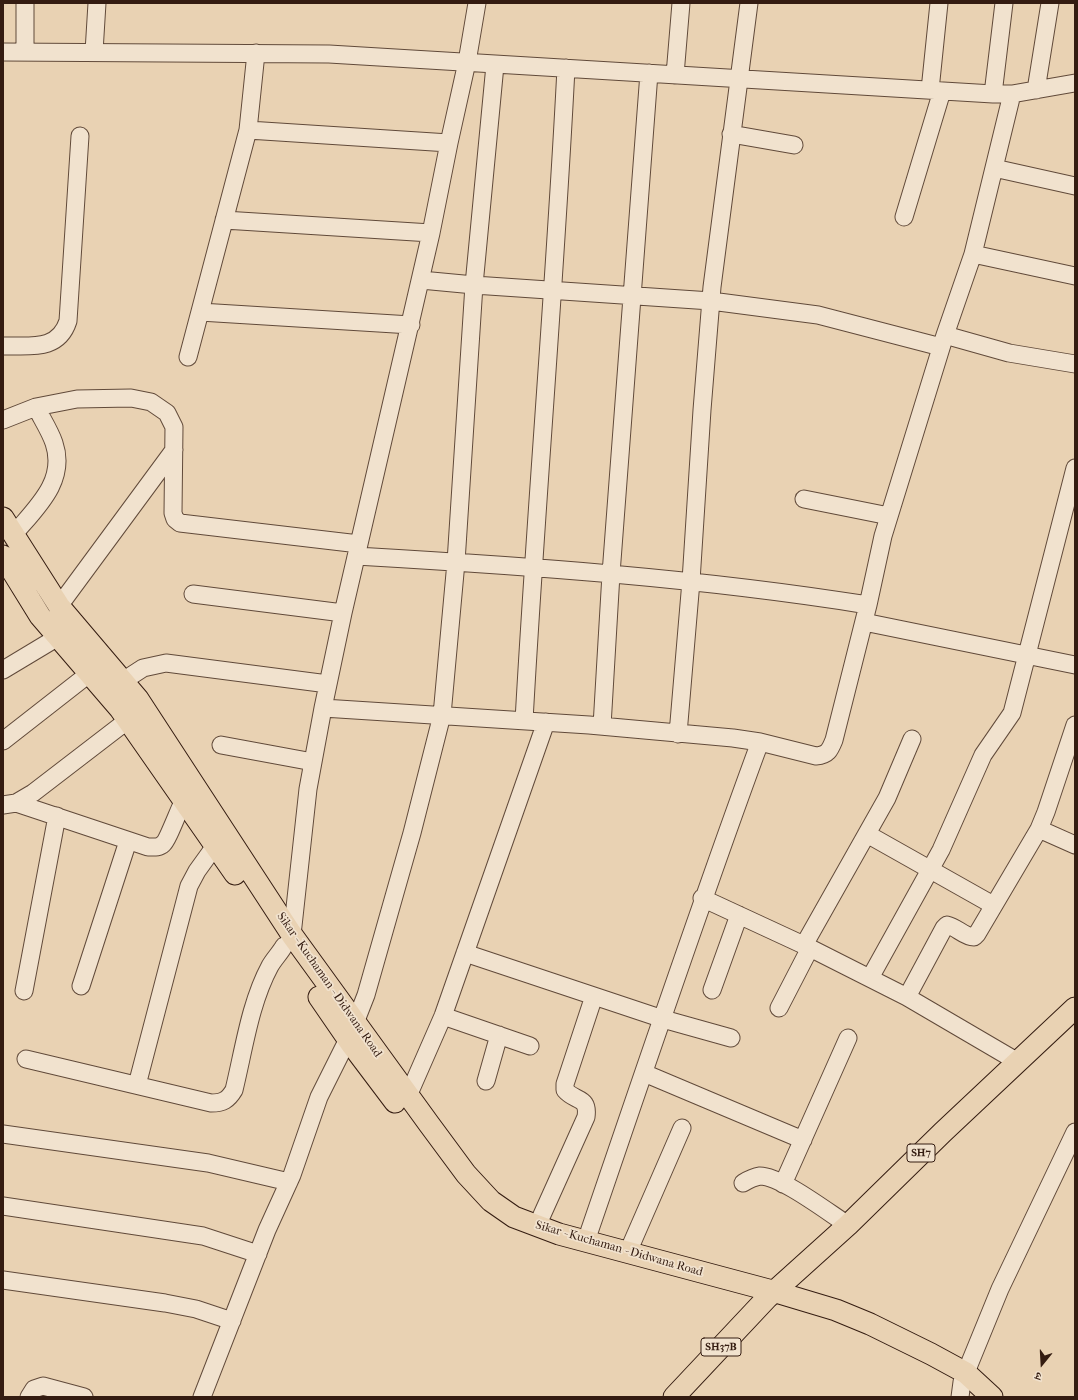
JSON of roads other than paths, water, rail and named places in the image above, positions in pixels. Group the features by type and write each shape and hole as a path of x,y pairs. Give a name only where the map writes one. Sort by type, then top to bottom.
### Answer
{"main road":[{"name":"Sikar - Kuchaman - Didwana Road","path":"8,526 59,606 138,699 288,941"},
{"name":"Sikar - Kuchaman - Didwana Road","path":"3,556 40,616 128,720 215,846 288,941 351,1031 403,1112 456,1178 490,1212 511,1227 542,1240 648,1270 772,1295"},
{"name":"SH7","path":"772,1295 848,1225 943,1132 1075,1008"},
{"name":"Sikar - Kuchaman - Didwana Road","path":"351,1031 408,1096 466,1174 491,1201 514,1217 586,1241 772,1295"},
{"path":"772,1295 862,1331 917,1357 962,1384 990,1395"},
{"name":"SH37B","path":"674,1397 772,1295"}],"street":[{"path":"25,3 25,52"},
{"path":"94,52 98,3"},
{"path":"26,1059 211,1103 222,1103 229,1098 234,1090 261,983 271,964 288,941 301,840 323,708 343,613 432,233 448,143 467,62 476,3"},
{"path":"675,74 681,3"},
{"path":"678,734 691,581 711,301 738,78 749,3"},
{"path":"904,217 936,90 939,3"},
{"path":"993,94 1004,3"},
{"path":"1036,90 1050,3"},
{"path":"3,52 329,54 993,94 1012,94 1075,83"},
{"path":"188,356 248,130 256,53"},
{"path":"202,1397 258,1254 289,1182 319,1097 351,1031 366,995 412,833 442,715 456,562 474,285 495,65"},
{"path":"524,720 532,568 553,289 566,68"},
{"path":"602,726 611,574 649,73"},
{"path":"323,708 524,720 733,738 760,742 816,756 824,755 829,751 834,740 864,622 882,536 943,341 973,254 1012,94"},
{"path":"248,130 448,143"},
{"path":"731,134 794,145"},
{"path":"3,346 45,345 56,340 64,331 68,321 80,136"},
{"path":"994,168 1075,186"},
{"path":"224,220 432,233"},
{"path":"973,254 1075,276"},
{"path":"421,280 474,285 632,294 711,301 818,315 943,341 1075,364"},
{"path":"200,312 411,325"},
{"path":"3,420 36,407 77,398 131,398 151,402 167,413 174,426 173,513 175,519 180,523 358,550 456,562 691,581 785,592 868,605"},
{"path":"8,526 47,495 55,482 58,464 54,444 36,407"},
{"path":"59,606 174,450"},
{"path":"870,978 931,870 983,755 1012,713 1075,468"},
{"path":"804,499 889,516"},
{"path":"194,594 343,613"},
{"path":"864,622 1075,665"},
{"path":"3,670 58,636"},
{"path":"123,681 143,668 166,663 328,684"},
{"path":"3,741 90,674"},
{"path":"9,804 33,793 128,720"},
{"path":"408,1096 443,1016 508,824 546,722"},
{"path":"907,997 947,925 952,926 969,937 974,937 1039,829 1054,791 1075,725"},
{"path":"779,1008 807,947 887,798 912,739"},
{"path":"586,1241 663,1020 702,898 760,742"},
{"path":"221,745 313,762"},
{"path":"9,804 57,816 148,847 157,847 163,845 168,838 184,800"},
{"path":"24,990 57,816"},
{"path":"1039,829 1075,845"},
{"path":"867,834 993,905"},
{"path":"81,986 128,840"},
{"path":"137,1085 189,886 197,871 215,846"},
{"path":"702,898 807,947 907,997 1018,1062"},
{"path":"712,990 739,915"},
{"path":"465,953 663,1020 731,1038"},
{"path":"538,1226 586,1116 586,1104 582,1100 568,1094 565,1090 565,1084 594,996"},
{"path":"443,1016 530,1046"},
{"path":"486,1081 499,1035"},
{"path":"783,1184 848,1038"},
{"path":"644,1073 803,1140"},
{"path":"628,1252 682,1128"},
{"path":"962,1384 1000,1289 1075,1132"},
{"path":"3,1134 208,1163 289,1182"},
{"path":"743,1183 751,1178 760,1176 770,1178 783,1184 848,1225"},
{"path":"3,1206 203,1236 258,1254"},
{"path":"3,1280 165,1303 196,1309 232,1321"},
{"path":"29,1397 34,1389 43,1386 84,1397"}]}
